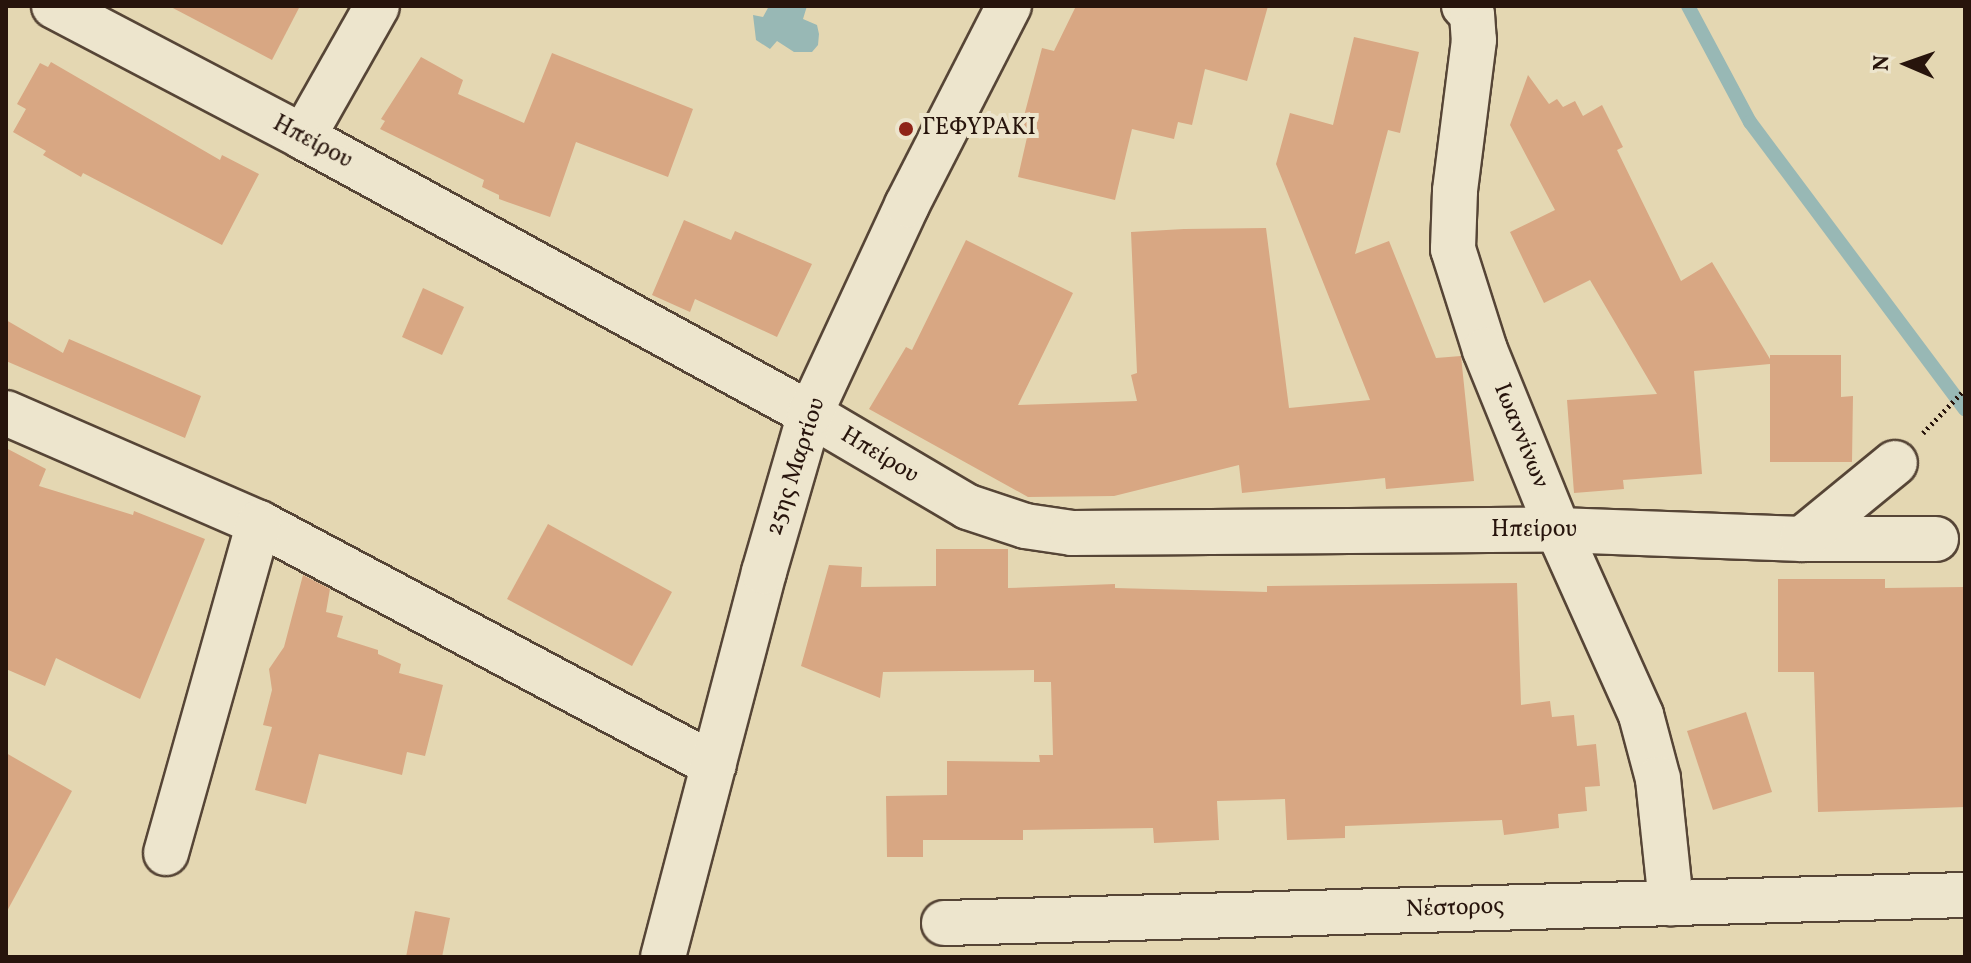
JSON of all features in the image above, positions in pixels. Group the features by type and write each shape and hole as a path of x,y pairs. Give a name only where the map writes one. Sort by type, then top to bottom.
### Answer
{"street":[{"name":"Ηπείρου","path":"54,6 303,137 810,414 968,507 1025,526 1072,533 1558,530 1802,539 1936,539"},
{"path":"303,137 377,6"},
{"name":"25ης Μαρτίου","path":"663,957 764,572 810,414 907,205 1009,6"},
{"name":"Ιωαννίνων","path":"1464,6 1472,14 1474,40 1455,191 1453,249 1485,350 1649,742 1658,779 1671,903"},
{"path":"6,413 259,523 714,765"},
{"path":"1802,539 1895,463"},
{"path":"166,853 259,523"},
{"name":"Νέστορος","path":"944,923 1965,895"}],"path":[{"path":"1895,463 1965,389"}],"water":[{"path":"769,6 807,6 803,19 817,25 819,34 818,45 812,52 794,52 777,41 770,49 756,40 753,15 763,17"}],"building":[{"path":"169,6 300,6 272,60"},
{"path":"1076,6 1268,6 1247,81 1205,69 1192,125 1178,122 1174,139 1132,129 1115,200 1018,177 1028,133 1020,131 1042,48 1054,51"},
{"path":"1354,37 1419,52 1400,133 1388,130 1355,254 1389,241 1436,358 1461,356 1474,481 1386,489 1385,478 1242,493 1239,465 1114,496 1028,497 869,409 906,347 912,350 966,240 1073,293 1018,405 1137,401 1131,375 1137,373 1131,232 1184,229 1266,228 1289,408 1370,400 1276,164 1290,113 1333,125"},
{"path":"552,53 693,109 668,177 576,142 550,217 499,199 499,195 482,187 484,180 380,129 385,121 381,119 421,57 463,80 458,94 524,123"},
{"path":"51,62 220,160 222,155 259,174 222,245 83,173 81,177 43,155 46,151 13,132 26,109 17,104 40,63 48,67"},
{"path":"1528,75 1549,104 1557,99 1563,107 1575,101 1583,116 1602,105 1623,147 1617,150 1681,281 1712,262 1770,359 1770,355 1841,355 1841,397 1853,396 1852,462 1770,462 1770,364 1694,371 1702,474 1623,480 1624,489 1574,493 1567,400 1657,394 1590,280 1544,303 1510,232 1555,210 1510,125"},
{"path":"684,220 731,240 735,231 812,264 777,337 695,299 690,312 652,295"},
{"path":"423,288 464,307 442,355 402,337"},
{"path":"6,320 63,353 69,339 201,396 185,438 6,361"},
{"path":"6,448 46,469 39,486 133,515 134,511 205,539 140,699 56,658 45,686 6,669"},
{"path":"548,524 672,592 632,666 507,599"},
{"path":"936,549 1008,549 1008,588 1115,584 1115,588 1267,592 1267,586 1517,583 1521,705 1550,701 1552,717 1574,715 1577,746 1596,744 1600,786 1585,787 1587,811 1558,814 1559,828 1504,835 1502,820 1345,826 1345,838 1287,840 1285,799 1217,801 1219,840 1154,843 1153,828 1023,830 1023,840 923,840 923,857 887,857 886,796 947,795 947,761 1040,762 1039,755 1053,755 1051,682 1034,682 1034,670 883,672 880,698 801,666 829,565 862,567 861,587 936,586"},
{"path":"303,575 330,589 326,612 343,616 337,637 378,650 378,654 401,664 399,673 443,685 425,756 407,752 402,775 319,754 306,804 255,790 272,727 263,725 272,690 269,669 284,647"},
{"path":"1778,579 1885,579 1885,588 1965,587 1965,807 1818,812 1814,672 1778,672"},
{"path":"1746,712 1772,792 1713,810 1687,731"},
{"path":"6,753 72,791 6,913"},
{"path":"415,911 450,918 442,957 406,957"}],"waterway":[{"path":"1688,6 1750,122 1965,409"}],"place":[{"name":"ΓΕΦΥΡΑΚΙ","path":"906,129"}]}
